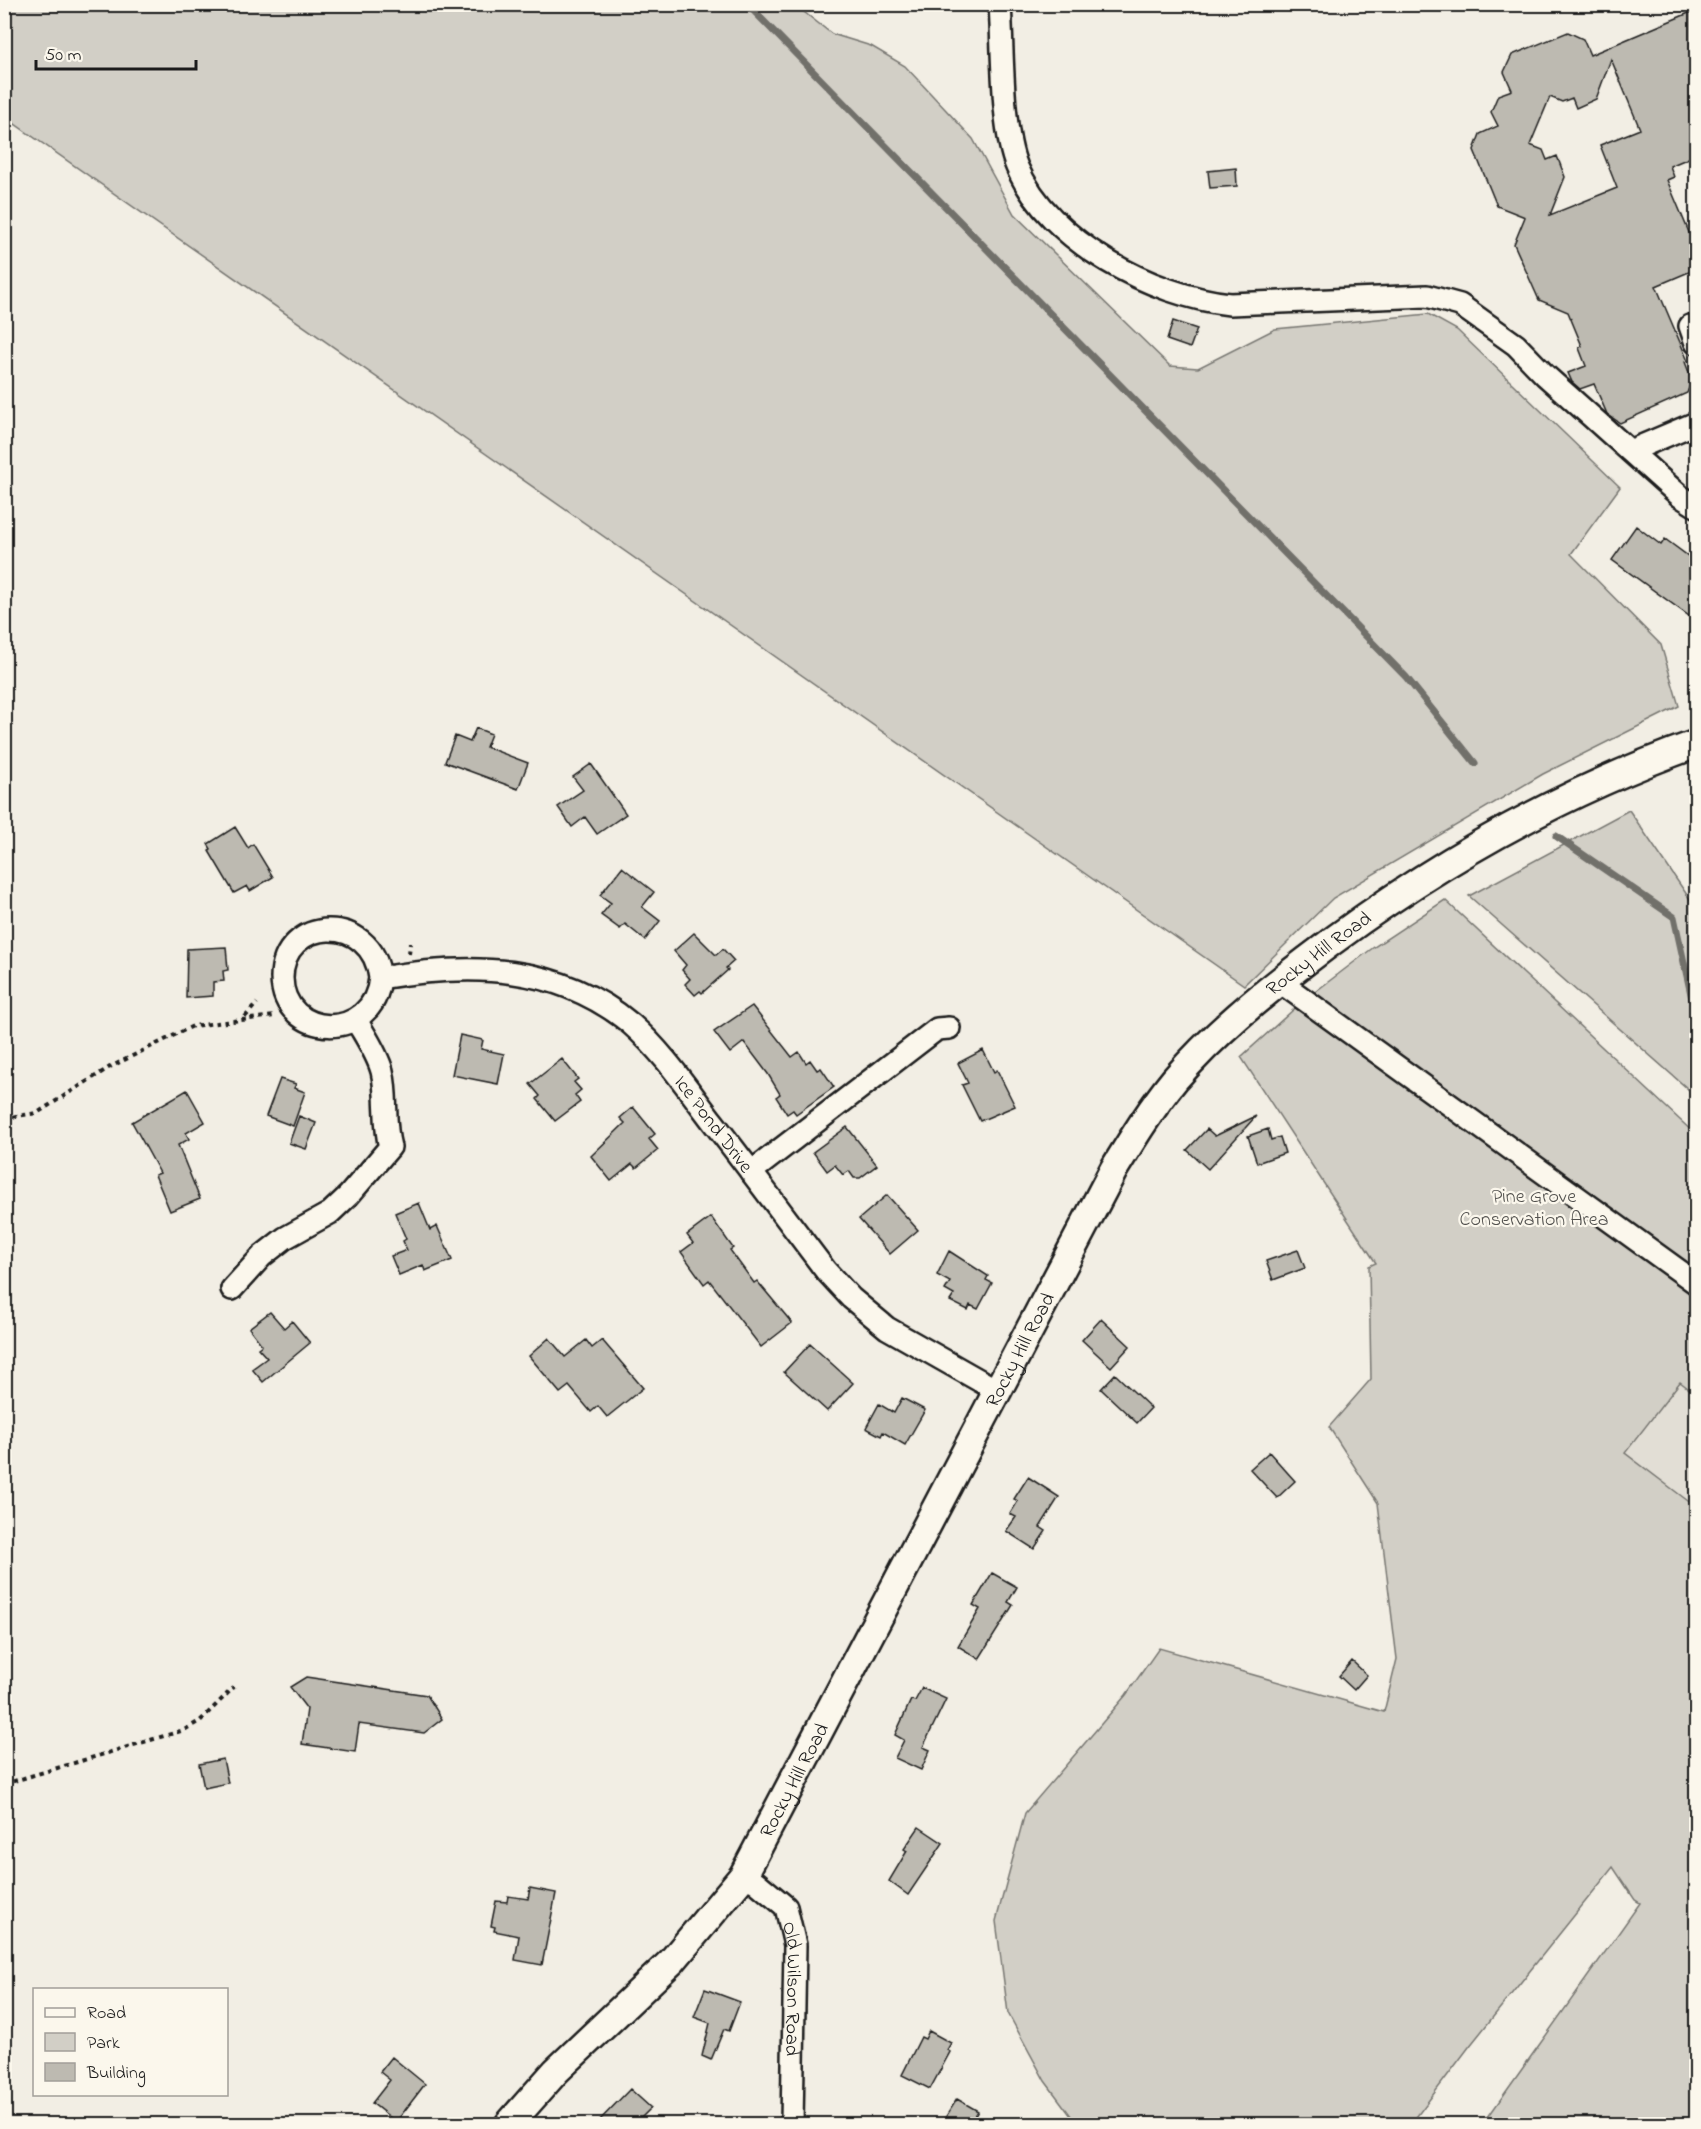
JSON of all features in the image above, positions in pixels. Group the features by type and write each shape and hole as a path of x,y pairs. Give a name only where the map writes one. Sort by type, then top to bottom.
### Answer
{"main road":[{"name":"Rocky Hill Road","path":"509,2124 556,2071 672,1961 743,1876 1114,1169 1154,1107 1222,1030 1280,982 1370,914 1468,852 1607,779 1696,744"}],"street":[{"path":"1000,4 1007,117 1017,166 1039,204 1061,227 1106,260 1164,289 1203,301 1230,304 1427,296 1460,305 1516,345 1630,451 1691,497"},
{"path":"1630,451 1696,423"},
{"path":"335,929 358,937 374,955 380,978 373,1002 356,1020 341,1026 326,1026 312,1022 299,1014 285,995 283,971 292,949 311,933 335,929"},
{"name":"Ice Pond Drive","path":"380,978 433,969 486,968 537,976 577,991 613,1012 648,1040 851,1298 886,1328 998,1391"},
{"path":"1280,982 1696,1283"},
{"path":"232,1289 244,1273 285,1238 330,1213 349,1195 390,1147 385,1128 382,1072 356,1020"},
{"path":"751,1172 937,1029 949,1028"},
{"name":"Old Wilson Road","path":"743,1876 756,1882 786,1907 795,1945 792,2124"}],"path":[{"path":"244,1018 257,1002"},
{"path":"4,1118 37,1113 110,1067 193,1026 244,1018 299,1014"},
{"path":"4,1784 184,1730 200,1721 234,1687"}],"shaded area":[{"path":"1696,1360 1696,1507 1625,1453"}],"green space":[{"path":"5,4 795,5 832,34 871,46 905,66 973,139 1014,214 1170,366 1198,368 1275,329 1428,314 1457,330 1620,487 1571,554 1661,645 1679,706 1543,774 1333,898 1244,985 5,117"},
{"path":"1629,810 1696,908 1696,1096 1469,896"},
{"name":"Pine Grove Conservation Area","path":"1445,900 1696,1135 1696,1394 1680,1382 1625,1453 1696,1507 1696,2124 1483,2124 1640,1903 1635,1900 1613,1867 1469,2047 1411,2124 1077,2124 1045,2081 1008,2013 996,1921 1025,1813 1126,1695 1159,1648 1384,1712 1397,1659 1378,1503 1329,1427 1371,1379 1369,1266 1376,1263 1241,1057 1303,1001 1374,947"}],"building":[{"path":"1696,10 1696,155 1670,166 1674,177 1667,180 1691,237 1696,235 1696,269 1656,286 1688,361 1685,362 1692,380 1687,393 1620,423 1607,414 1594,384 1580,389 1572,382 1568,373 1586,366 1579,348 1582,346 1568,312 1539,300 1514,244 1525,217 1497,206 1474,150 1480,134 1498,126 1491,112 1498,95 1512,90 1504,72 1512,55 1568,32 1583,39 1590,55","holes":["1611,59 1640,129 1600,145 1617,188 1550,215 1565,177 1557,156 1547,160 1543,150 1530,145 1550,97 1562,102 1572,98 1576,108 1596,99"]},
{"path":"1236,168 1237,186 1210,188 1208,171"},
{"path":"1173,321 1197,329 1190,348 1167,340"},
{"path":"1636,526 1661,545 1665,539 1696,562 1696,621 1612,560"},
{"path":"476,728 491,734 486,747 528,763 518,789 445,762 455,736 470,742"},
{"path":"591,764 626,814 597,834 585,817 572,827 558,807 583,790 573,777"},
{"path":"235,827 248,848 253,844 273,877 250,891 247,886 234,893 209,851 211,849 208,844"},
{"path":"622,867 654,892 642,907 660,921 645,940 625,924 620,929 601,915 611,903 600,895"},
{"path":"694,933 716,955 723,949 734,961 726,968 728,970 702,993 700,991 695,995 685,984 690,979 682,970 686,965 674,951"},
{"path":"226,947 228,970 223,971 224,981 213,982 213,996 186,998 187,949"},
{"path":"752,1006 792,1057 799,1052 806,1063 810,1060 817,1070 821,1068 834,1087 796,1114 793,1110 787,1114 776,1097 780,1094 744,1042 730,1053 714,1032"},
{"path":"460,1035 483,1040 481,1049 504,1054 498,1084 452,1075"},
{"path":"983,1050 994,1072 997,1070 1015,1106 980,1121 962,1085 968,1083 958,1063"},
{"path":"562,1059 578,1079 574,1082 581,1090 575,1095 580,1102 555,1121 537,1099 540,1096 530,1084"},
{"path":"280,1079 296,1084 294,1088 305,1092 293,1126 266,1116"},
{"path":"187,1090 205,1122 186,1133 189,1139 178,1145 200,1199 170,1211 155,1175 160,1173 132,1122"},
{"path":"633,1107 655,1134 649,1139 658,1150 636,1168 632,1164 611,1181 591,1156 625,1123 620,1118"},
{"path":"299,1116 316,1123 306,1149 289,1143"},
{"path":"1256,1116 1208,1169 1187,1150 1207,1129 1215,1136"},
{"path":"847,1127 877,1165 860,1178 854,1178 849,1171 843,1175 835,1165 827,1171 813,1152"},
{"path":"1268,1129 1271,1140 1280,1137 1285,1153 1257,1163 1248,1136"},
{"path":"887,1195 918,1230 890,1254 859,1219"},
{"path":"419,1203 430,1230 437,1226 452,1260 425,1271 423,1265 399,1275 391,1256 407,1250 403,1241 406,1239 395,1213"},
{"path":"711,1217 733,1248 730,1250 754,1283 757,1281 792,1323 761,1347 709,1280 704,1284 681,1252 693,1243 687,1235"},
{"path":"1298,1250 1305,1268 1273,1280 1266,1261"},
{"path":"949,1251 988,1276 986,1280 992,1283 978,1309 970,1305 968,1310 950,1301 954,1295 945,1290 950,1282 937,1275"},
{"path":"270,1312 284,1328 292,1321 310,1343 263,1382 252,1369 267,1358 258,1348 262,1345 249,1328"},
{"path":"1101,1319 1130,1346 1111,1367 1082,1340"},
{"path":"549,1338 565,1357 586,1340 592,1348 602,1340 643,1388 607,1417 598,1406 591,1412 569,1386 560,1393 529,1356"},
{"path":"810,1344 853,1383 827,1411 784,1372"},
{"path":"1115,1374 1151,1408 1137,1423 1101,1389"},
{"path":"902,1398 925,1410 905,1445 883,1432 881,1436 866,1428 879,1404 894,1413"},
{"path":"1269,1452 1295,1481 1277,1498 1250,1469"},
{"path":"1028,1477 1059,1497 1040,1527 1046,1531 1034,1549 1006,1531 1016,1517 1010,1514 1018,1501 1014,1499"},
{"path":"992,1573 1017,1587 1008,1602 1013,1605 979,1659 958,1646 980,1609 973,1605"},
{"path":"1352,1661 1367,1675 1354,1690 1339,1676"},
{"path":"306,1677 427,1695 442,1719 424,1733 359,1724 355,1752 302,1744 307,1709 290,1687"},
{"path":"922,1688 946,1699 923,1747 930,1750 921,1770 895,1758 904,1740 895,1735 911,1700 915,1701"},
{"path":"223,1759 228,1783 204,1788 199,1764"},
{"path":"919,1827 943,1843 908,1895 889,1881 907,1851 904,1849"},
{"path":"530,1888 556,1893 542,1965 515,1960 519,1936 494,1931 495,1927 491,1926 496,1901 507,1902 508,1896 528,1899"},
{"path":"705,1989 740,2002 729,2031 724,2029 711,2060 702,2056 710,2023 694,2017"},
{"path":"929,2031 951,2043 947,2050 950,2052 930,2089 902,2075 921,2037 925,2039"},
{"path":"392,2057 425,2084 396,2122 372,2103 390,2080 380,2072"},
{"path":"630,2089 651,2108 635,2124 596,2124"},
{"path":"957,2099 978,2111 970,2124 956,2124 945,2118"}],"waterway":[{"path":"747,4 1406,677 1475,763"},
{"path":"1556,836 1674,917 1696,1017"}]}
